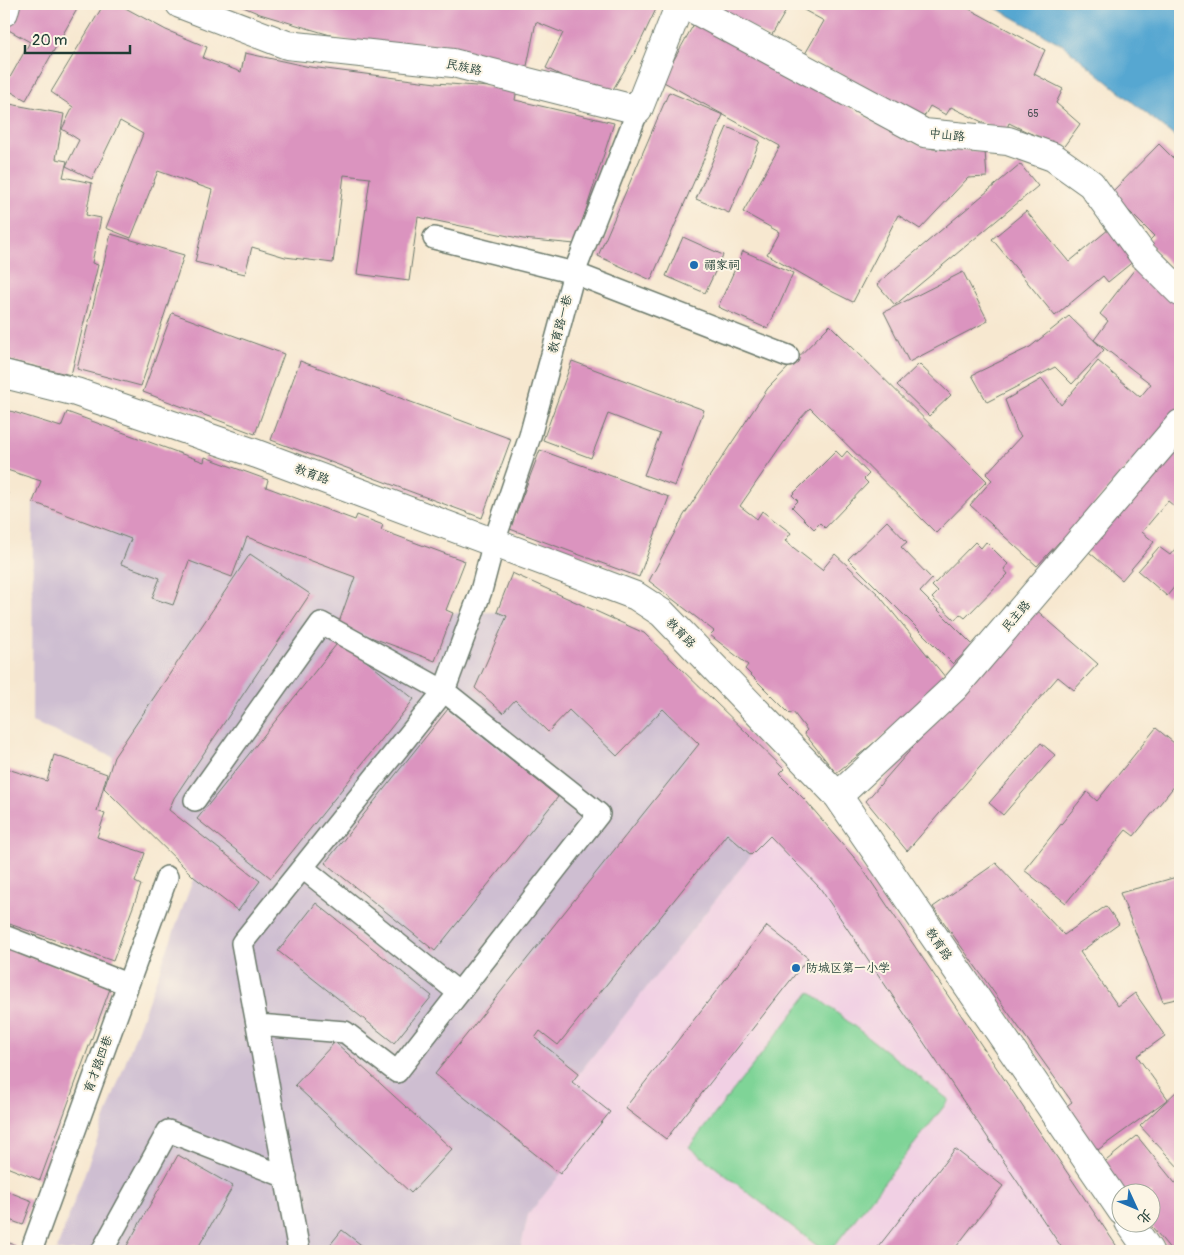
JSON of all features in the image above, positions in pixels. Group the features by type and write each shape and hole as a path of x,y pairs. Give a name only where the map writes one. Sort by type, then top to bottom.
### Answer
{"street":[{"path":"4,12 6,4"},
{"name":"民族路","path":"180,4 287,45 452,64 638,110"},
{"path":"638,110 680,4"},
{"name":"中山路","path":"684,4 924,133 1008,141 1053,157 1092,184 1143,255 1180,292"},
{"name":"教育路","path":"4,374 76,392 248,451 636,596 662,613 838,796 1112,1196"},
{"name":"民主路","path":"838,796 955,687 1180,424"},
{"path":"1136,1232 1149,1251"}],"lane":[{"name":"教育路一巷","path":"258,1025 242,943 444,690 481,591 494,542 530,436 574,273 638,110"},
{"path":"434,238 574,273 788,356"},
{"path":"195,800 320,623 444,690 599,814 397,1072 345,1032 258,1025 299,1251"},
{"path":"303,868 459,993"},
{"name":"育才路四巷","path":"31,1251 167,877"},
{"path":"4,936 127,984"},
{"path":"102,1251 168,1131 286,1177"}],"shaded area":[{"path":"33,502 131,539 122,564 160,578 153,598 172,605 189,561 232,577 247,537 453,613 497,612 507,616 475,688 502,712 515,700 547,732 569,710 617,756 663,709 703,747 727,834 751,855 573,1081 610,1112 528,1215 520,1251 56,1251 194,877 104,788 113,757 32,722"},
{"name":"防城区第一小学","path":"806,801 858,862 1120,1251 520,1251 528,1215 609,1112 572,1082 751,855"}],"green space":[{"path":"810,992 949,1100 830,1251 824,1251 689,1147"}],"water":[{"path":"989,4 1180,4 1180,141 1063,45"}],"building":[{"path":"19,4 80,4 26,100 4,88 30,42 5,28"},
{"path":"104,4 118,4 166,30 207,47 203,58 241,72 245,53 310,67 436,83 517,89 515,100 614,123 575,244 523,239 418,217 409,281 357,274 370,178 344,175 333,263 285,257 252,247 245,274 195,262 212,190 158,171 131,238 106,228 143,134 120,121 92,179 66,166 79,140 62,129 73,107 51,92"},
{"path":"236,4 652,4 657,7 637,49 612,91 596,84 593,91 546,68 563,33 536,22 527,66 357,43 260,14"},
{"path":"710,4 790,4 770,38"},
{"path":"793,4 873,4 877,6 879,4 960,4 1045,50 1034,74 1063,89 1056,103 1080,124 1062,149 1009,123 1005,133 951,107 946,115 930,106 922,120 805,54 824,21"},
{"path":"695,22 912,142 933,149 985,151 987,177 968,178 920,229 898,215 853,302 833,292 767,254 779,232 743,212 780,146 662,81"},
{"path":"669,92 723,115 651,280 598,256"},
{"path":"4,103 64,114 56,159 67,161 63,177 92,183 86,215 101,218 92,263 98,265 71,375 4,359"},
{"path":"727,127 760,141 729,213 696,199"},
{"path":"1159,144 1180,165 1180,274 1148,242 1154,236 1111,193"},
{"path":"1020,164 1038,186 895,305 877,284"},
{"path":"1026,211 1069,262 1109,229 1135,260 1108,282 1103,276 1055,316 992,239"},
{"path":"111,234 184,255 141,386 77,369"},
{"name":"禤家祠","path":"683,237 723,255 705,293 666,276"},
{"path":"743,251 793,273 768,329 718,307"},
{"path":"1138,265 1180,304 1180,410 1095,503 1065,546 1060,541 1037,566 970,505 992,480 986,474 1021,436 1017,431 1005,400 1042,379 1061,405 1098,361 1140,397 1151,384 1094,340 1108,321 1100,314"},
{"path":"963,272 988,321 909,362 884,312"},
{"path":"172,313 284,354 255,434 143,392"},
{"path":"1069,316 1104,350 1072,384 1055,367 987,402 972,375 1030,347"},
{"path":"830,325 987,481 936,533 810,408 800,419 740,506 757,519 762,511 791,533 785,541 822,570 835,554 877,593 950,683 836,773 804,733 807,730 793,712 790,714 745,669 748,665 710,635 714,631 649,581 684,515 768,388"},
{"path":"300,361 511,439 482,518 271,440"},
{"path":"572,361 704,410 675,486 644,475 660,434 608,414 591,458 543,440"},
{"path":"919,364 951,395 929,416 897,385"},
{"path":"4,409 61,427 67,412 204,462 205,457 268,480 266,487 355,520 357,515 383,525 381,530 465,561 446,610 453,613 435,661 338,625 355,577 247,537 232,577 189,561 173,605 152,598 160,578 121,564 131,539 33,502 41,481 4,469"},
{"path":"1180,432 1180,511 1168,501 1142,532 1154,542 1122,580 1083,547"},
{"path":"540,450 669,497 639,577 510,529"},
{"path":"836,451 842,457 847,451 869,474 864,479 868,483 825,528 820,523 814,529 792,507 798,501 792,495"},
{"path":"4,493 8,493 5,563 4,563"},
{"path":"887,521 907,542 901,547 932,579 920,592 973,645 953,664 848,559"},
{"path":"975,542 981,548 986,542 1008,564 1004,569 1008,574 965,618 960,614 955,620 932,598 938,592 932,586"},
{"path":"1180,543 1180,580 1167,596 1138,571 1159,547 1170,555"},
{"path":"250,554 310,594 174,798 169,810 260,881 238,911 194,877 104,788 114,757"},
{"path":"512,573 644,633 784,769 779,774 806,801 858,862 1120,1251 1064,1251 820,888 770,836 751,855 727,834 558,1045 540,1031 535,1038 579,1073 572,1082 610,1112 560,1174 435,1074 699,744 663,709 617,756 569,710 548,732 515,700 503,713 475,688 507,616 497,612"},
{"path":"1034,608 1098,664 1074,690 1058,677 907,851 866,801"},
{"path":"340,640 414,699 271,878 197,819"},
{"path":"448,709 558,797 435,951 325,863"},
{"path":"1156,728 1180,748 1180,779 1134,836 1126,830 1066,903 1024,870 1087,792 1097,801"},
{"path":"1041,743 1055,755 1003,815 989,803"},
{"path":"54,755 107,774 97,811 105,814 97,837 145,853 135,882 141,885 113,961 4,922 4,768 47,781"},
{"path":"996,863 1064,935 1106,906 1119,924 1080,952 1118,1006 1135,993 1165,1036 1137,1056 1168,1099 1095,1152 1064,1108 1072,1102 933,907"},
{"path":"1180,876 1180,998 1163,1002 1120,893"},
{"path":"316,903 432,996 394,1043 278,951"},
{"path":"767,926 808,958 666,1139 625,1108"},
{"path":"4,947 111,986 40,1180 4,1166"},
{"path":"335,1042 452,1149 411,1193 295,1085"},
{"path":"1180,1088 1180,1169 1140,1126"},
{"path":"1137,1136 1175,1183 1180,1180 1180,1251 1172,1251 1156,1232 1162,1232 1162,1182 1116,1182 1102,1164"},
{"path":"955,1149 1003,1186 953,1251 875,1251"},
{"path":"178,1155 233,1186 196,1251 124,1251"},
{"path":"4,1190 32,1201 23,1225 4,1218"},
{"path":"342,1230 369,1251 325,1251"},
{"path":"4,1241 15,1245 13,1251 4,1251"}],"place":[{"name":"禤家祠","path":"694,265"},
{"name":"防城区第一小学","path":"796,968"}]}
